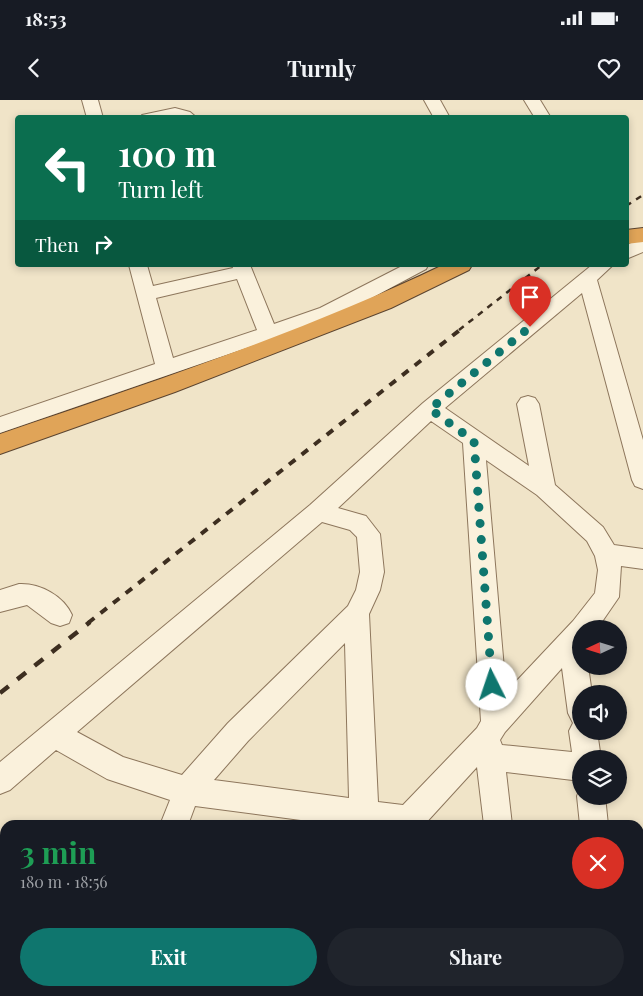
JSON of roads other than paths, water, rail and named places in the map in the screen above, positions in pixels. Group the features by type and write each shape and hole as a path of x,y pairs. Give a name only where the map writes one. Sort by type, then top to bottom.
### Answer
{"highway":[{"path":"0,444 167,386 383,303 456,267"}],"street":[{"path":"90,100 94,115"},
{"path":"432,100 440,115"},
{"path":"532,100 541,115"},
{"path":"165,115 176,113 184,115"},
{"path":"138,267 166,369"},
{"path":"0,425 327,314 415,267"},
{"path":"145,294 242,268 268,334"},
{"path":"0,780 318,512 430,409 596,272 639,452 643,480"},
{"path":"528,404 545,489"},
{"path":"430,409 545,489 595,534 607,554 610,570 607,597 588,620"},
{"path":"474,441 491,739 498,820"},
{"path":"176,820 187,791 238,732 321,652 357,614 368,590 372,572 368,534 358,523 318,512"},
{"path":"607,554 643,559"},
{"path":"0,600 23,594 35,595 60,615"},
{"path":"357,614 364,814"},
{"path":"408,820 491,739 572,640"},
{"path":"54,734 117,769 187,791 364,814 396,820"},
{"path":"491,739 572,764"},
{"path":"592,805 593,820"}],"railway":[{"path":"629,204 643,195"},
{"path":"459,330 539,267"},
{"path":"88,623 461,329"},
{"path":"0,693 90,622"}]}
